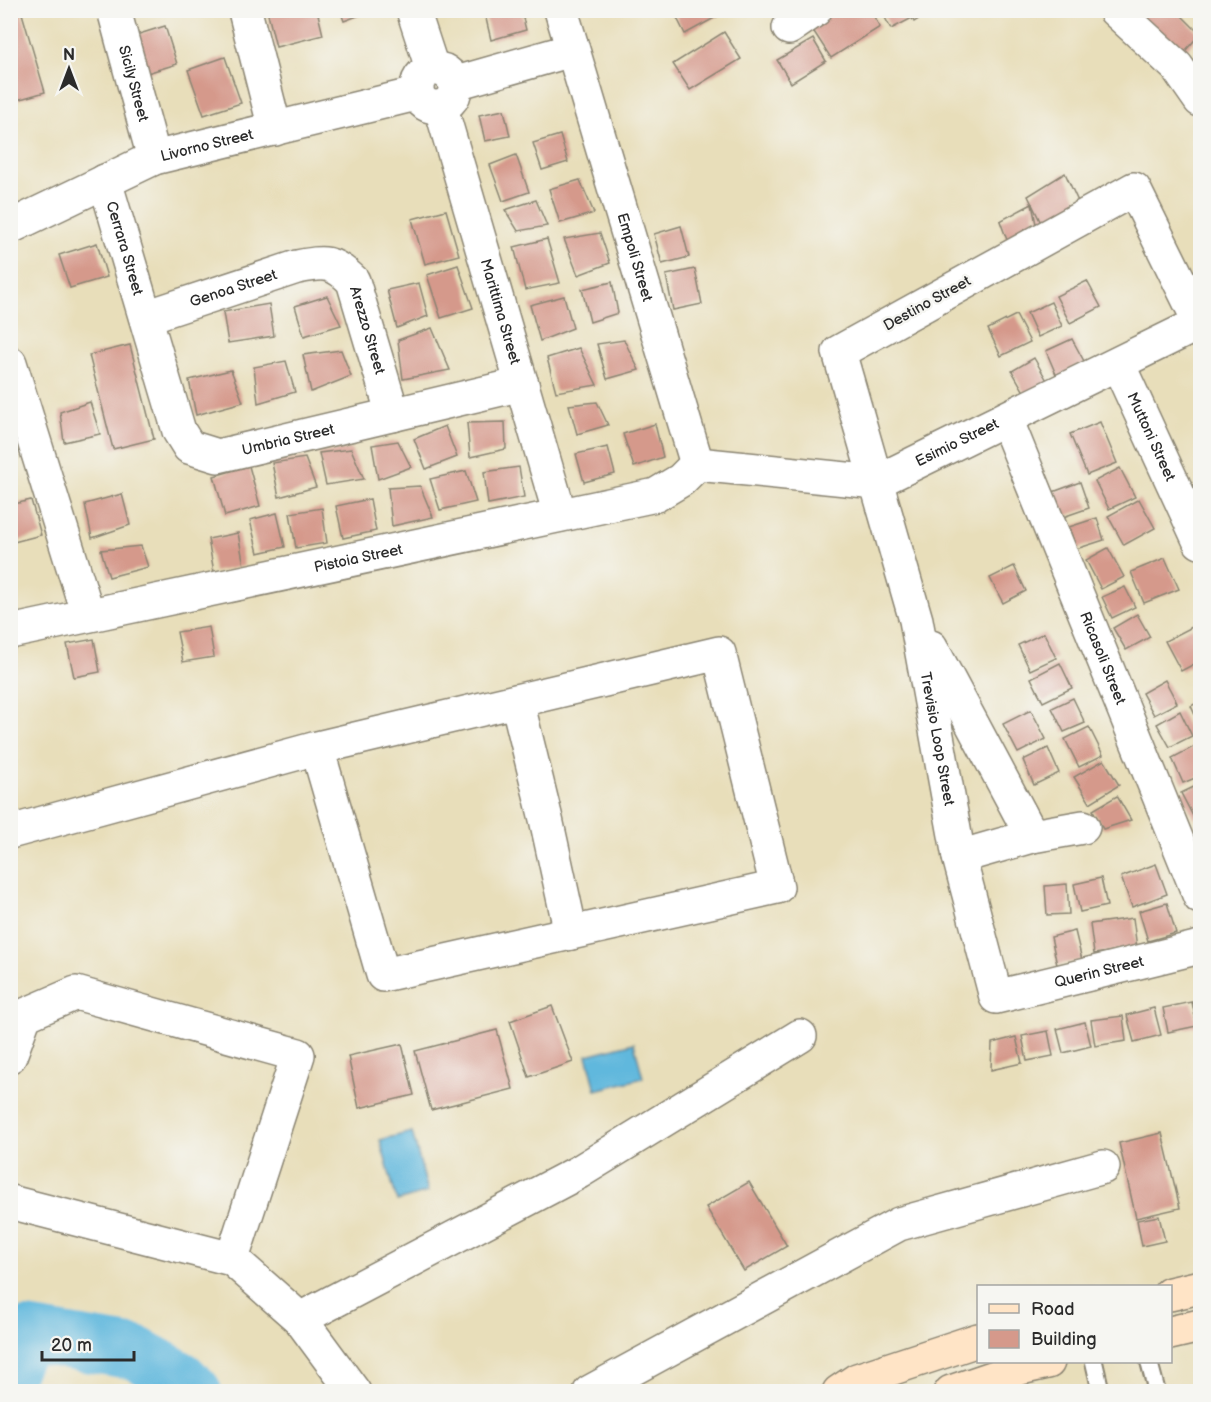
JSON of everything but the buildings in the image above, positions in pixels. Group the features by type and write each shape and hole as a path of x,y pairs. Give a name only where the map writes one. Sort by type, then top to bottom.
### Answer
{"street":[{"name":"Sicily Street","path":"114,10 154,158"},
{"path":"247,10 246,15 275,129"},
{"name":"Marittima Street","path":"413,10 560,515"},
{"path":"561,10 572,50"},
{"path":"1116,10 1177,67 1200,96"},
{"name":"Livorno Street","path":"10,227 154,158 436,88 572,50"},
{"name":"Empoli Street","path":"572,50 697,464"},
{"name":"Cerrara Street","path":"105,181 146,317"},
{"name":"Destino Street","path":"876,482 839,352 1134,189 1200,323"},
{"name":"Genoa Street","path":"146,317 297,267 322,262"},
{"name":"Arezzo Street","path":"322,262 342,270 353,281 393,415"},
{"name":"Umbria Street","path":"146,317 179,430 189,447 218,456 522,384"},
{"name":"Esimio Street","path":"876,482 1200,323"},
{"path":"10,363 88,615"},
{"name":"Muttoni Street","path":"1118,364 1200,542"},
{"name":"Ricasoli Street","path":"1006,419 1200,897"},
{"path":"697,464 876,482"},
{"name":"Pistoia Street","path":"10,632 656,495 681,480 697,464"},
{"name":"Trevisio Loop Street","path":"876,482 916,621 958,857 996,997"},
{"path":"916,621 1032,836"},
{"path":"10,832 317,748 719,653 777,887 383,975 317,748"},
{"path":"516,701 546,819 571,933"},
{"path":"958,857 1032,836 1083,827"},
{"name":"Querin Street","path":"996,997 1200,948"},
{"path":"10,1056 25,1015 76,993 298,1055 232,1259"},
{"path":"300,1319 579,1172 800,1036"},
{"path":"590,1392 899,1224 1103,1167"},
{"path":"10,1202 232,1259 300,1319 354,1392"},
{"path":"1172,1294 1200,1287"},
{"path":"1172,1333 1200,1326"},
{"path":"839,1392 857,1380 977,1340"},
{"path":"951,1392 1021,1368 1044,1363"}],"lane":[{"path":"1094,1363 1101,1392"},
{"path":"1149,1363 1156,1392"}],"water":[{"path":"634,1043 643,1078 596,1090 587,1055"},
{"path":"412,1132 428,1192 397,1201 380,1140"}],"waterway":[{"path":"10,1367 25,1335 136,1353 181,1378 195,1392"}]}
